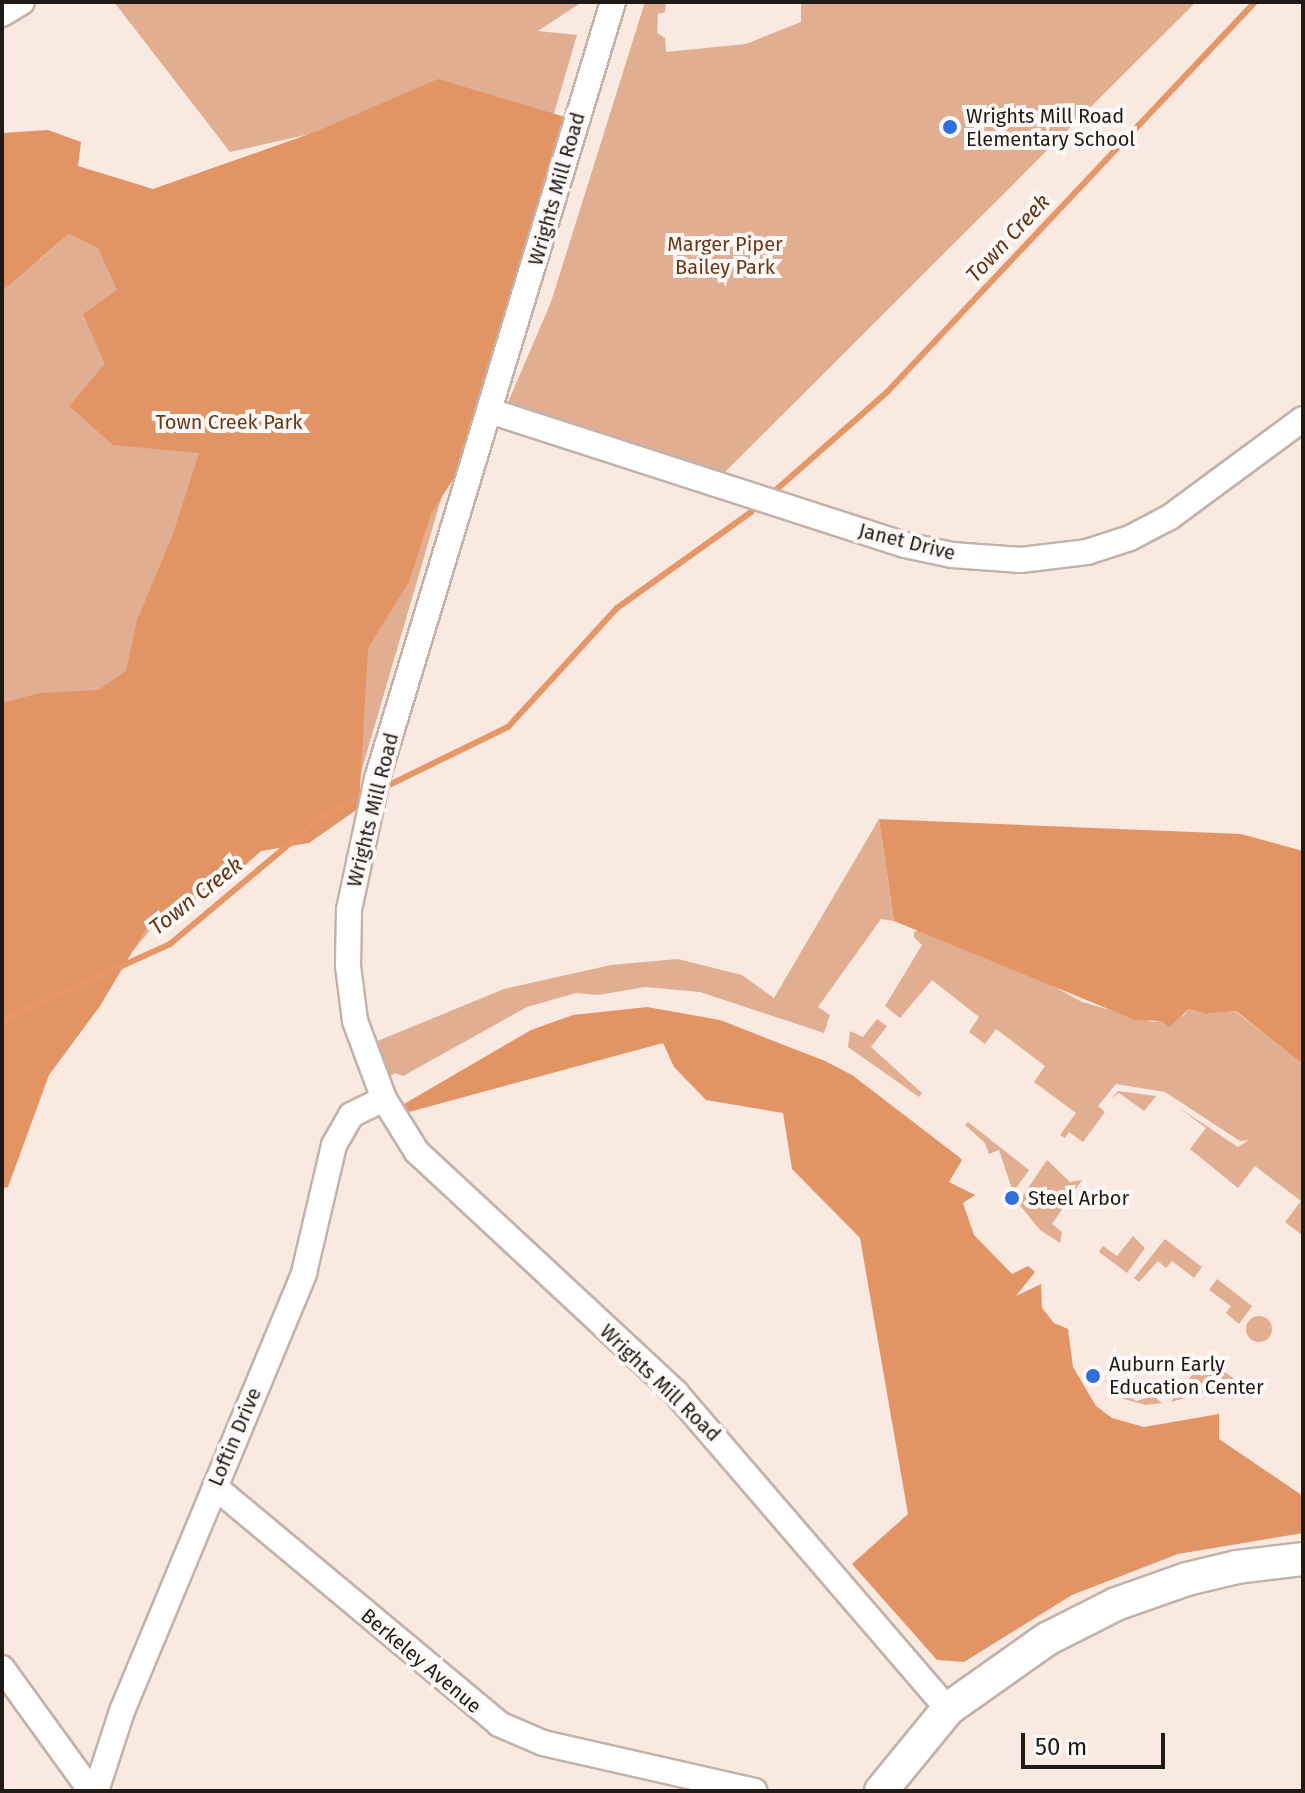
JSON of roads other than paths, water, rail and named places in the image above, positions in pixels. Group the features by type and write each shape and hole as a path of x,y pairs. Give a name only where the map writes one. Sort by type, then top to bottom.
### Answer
{"main road":[{"path":"881,1791 948,1709 1015,1658 1116,1604 1212,1572 1303,1559"}],"street":[{"path":"2,14 22,2"},
{"name":"Wrights Mill Road","path":"613,2 356,865 347,938 350,993 363,1048 384,1099 417,1152 478,1213 676,1393 948,1709"},
{"name":"Janet Drive","path":"490,411 905,545 952,555 1021,560 1087,552 1130,538 1170,517 1303,419"},
{"name":"Loftin Drive","path":"93,1791 122,1711 313,1247 334,1145 351,1115 384,1099"},
{"name":"Berkeley Avenue","path":"215,1487 499,1724 543,1743 755,1791"},
{"path":"2,1668 93,1791"}],"waterway":[{"name":"Town Creek","path":"777,489 888,391 1255,2"},
{"name":"Town Creek","path":"391,784 508,727 617,608 751,512"},
{"name":"Town Creek","path":"2,1020 170,944 319,819 357,800"}],"place":[{"name":"Wrights Mill Road Elementary School","path":"950,127"},
{"name":"Steel Arbor","path":"1012,1198"},
{"name":"Auburn Early Education Center","path":"1093,1376"}],"park label":[{"name":"Marger Piper Bailey Park","path":"725,256"},
{"name":"Town Creek Park","path":"229,422"}]}
